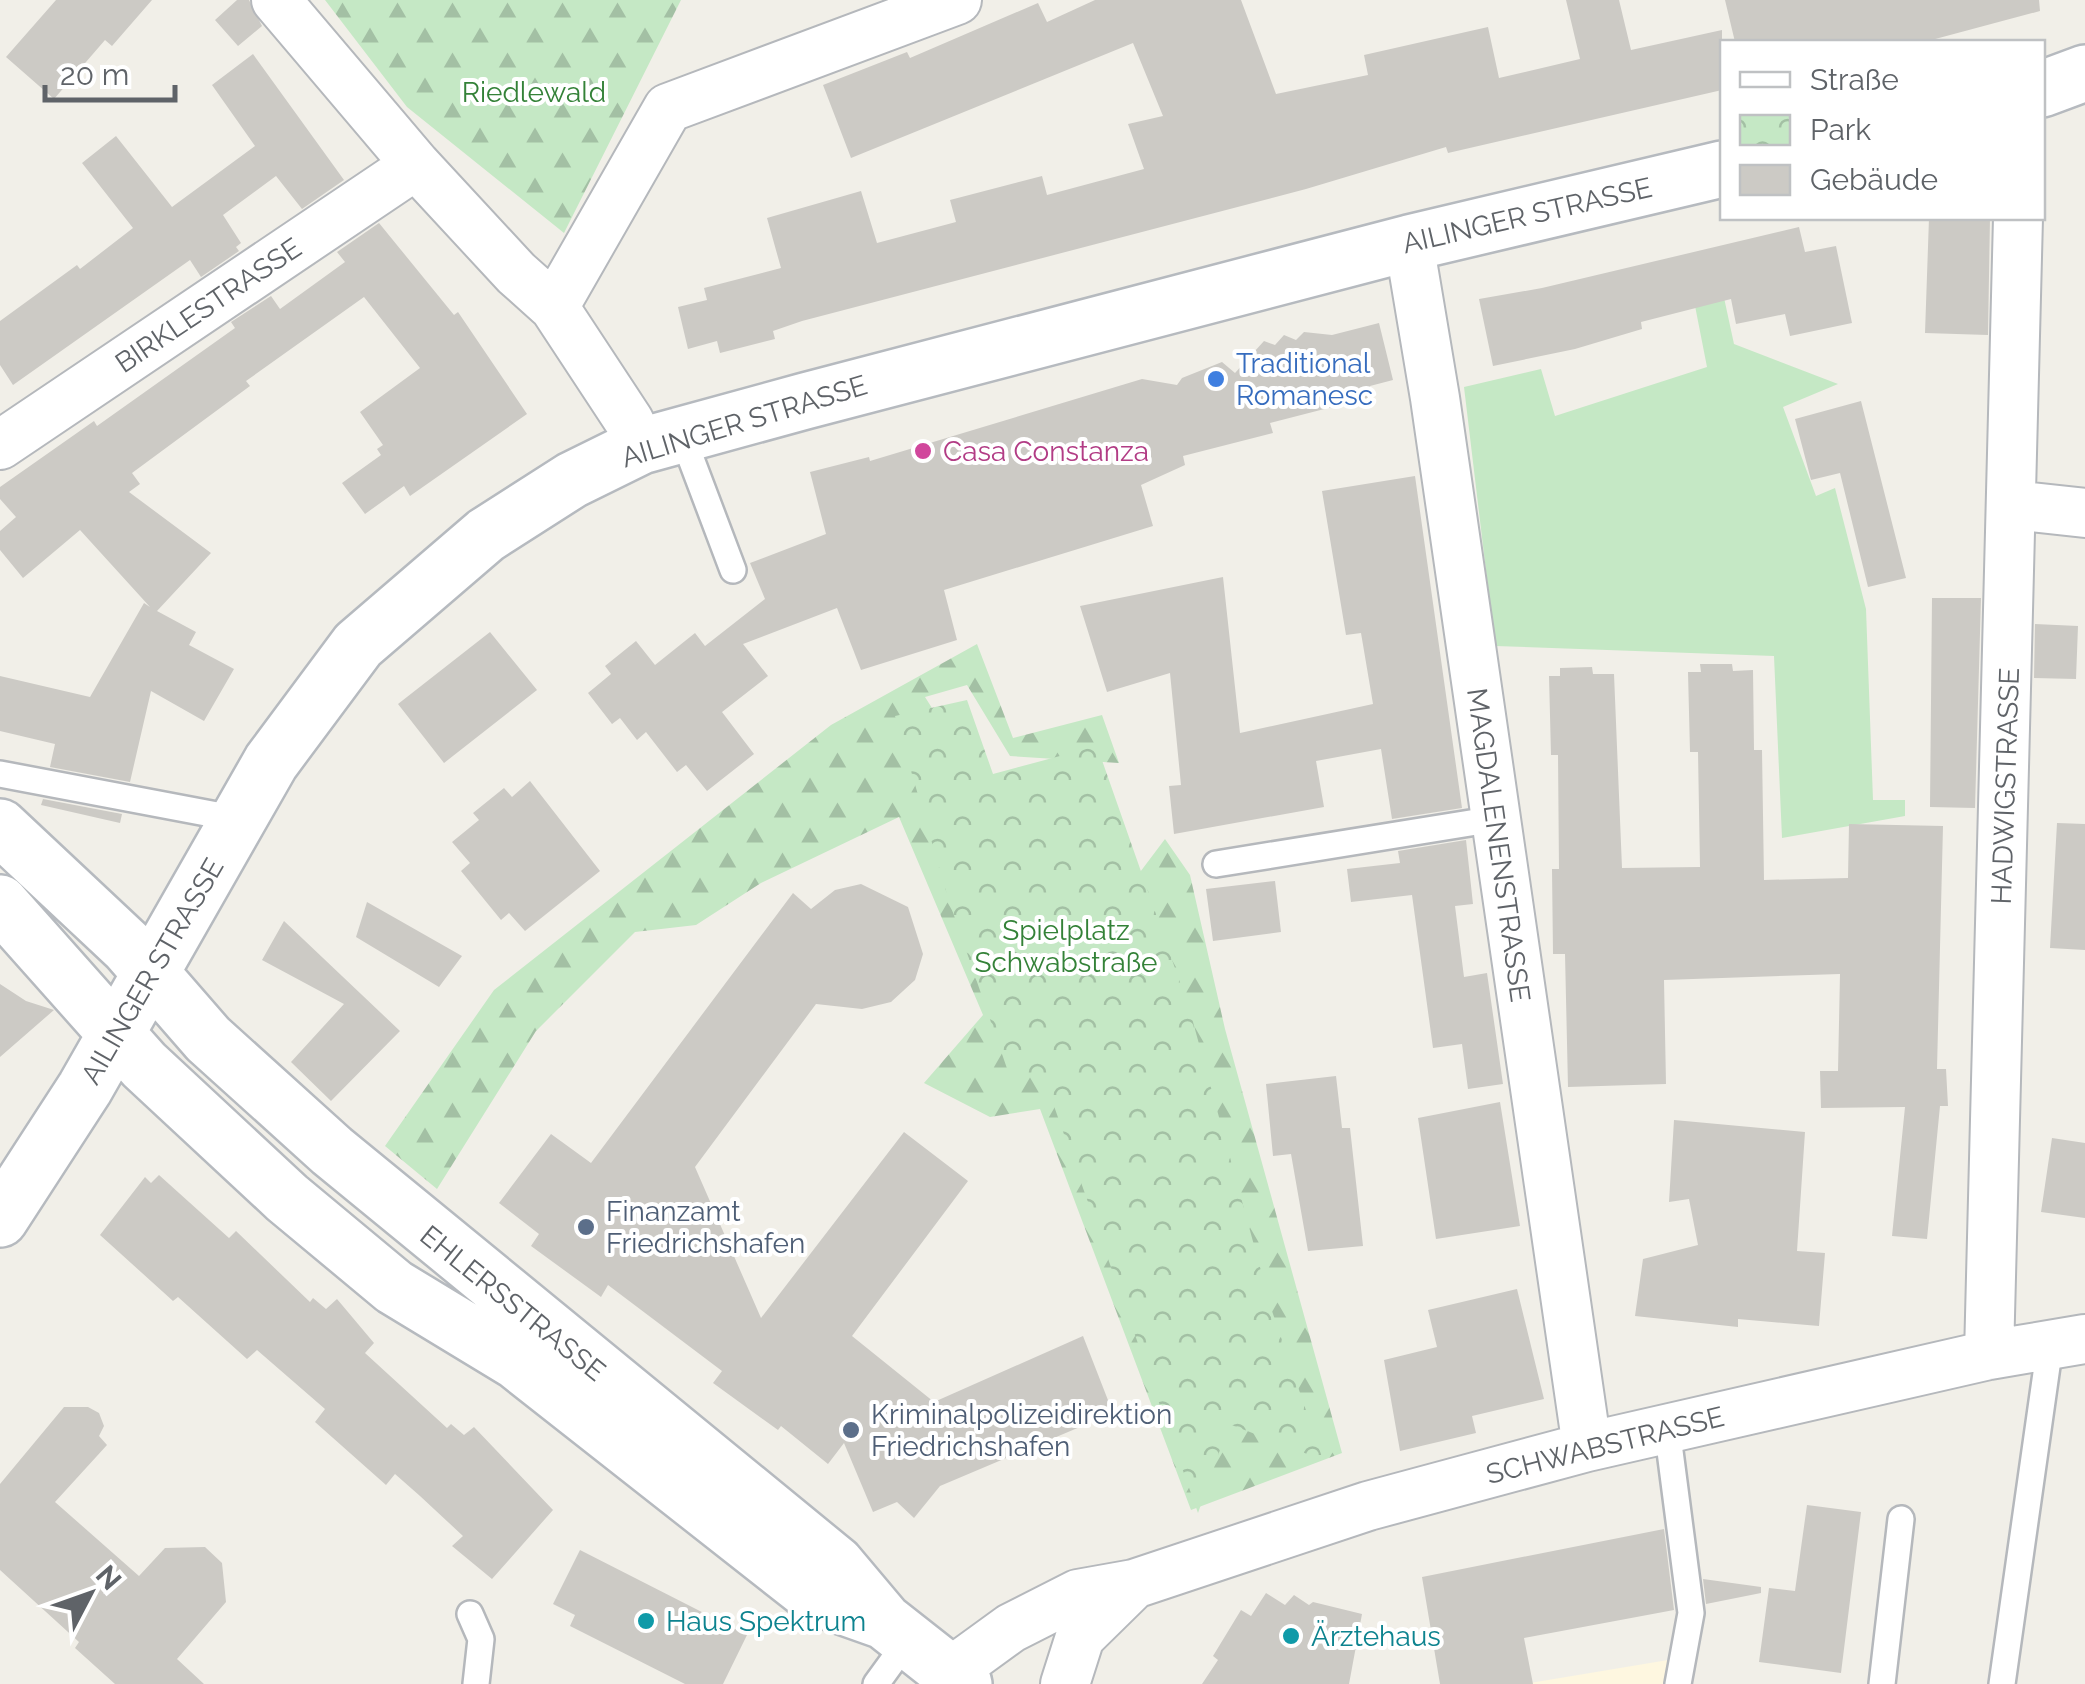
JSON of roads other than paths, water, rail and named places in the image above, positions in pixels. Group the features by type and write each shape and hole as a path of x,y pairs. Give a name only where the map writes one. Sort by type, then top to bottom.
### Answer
{"street":[{"path":"276,0 416,165 516,274 554,307 629,421 662,441"},
{"path":"554,307 668,108 957,0"},
{"path":"2045,88 2085,73"},
{"name":"BIRKLESTRASSE","path":"0,446 416,165"},
{"name":"AILINGER STRASSE","path":"0,1220 117,1034 271,762 371,632 486,535 572,480 662,441 1409,243 1720,168"},
{"name":"HADWIGSTRASSE","path":"1989,1355 2018,220"},
{"name":"MAGDALENENSTRASSE","path":"1409,243 1587,1447"},
{"path":"2013,506 2085,512"},
{"name":"EHLERSSTRASSE","path":"0,827 128,947 208,1039 332,1152 836,1564 896,1630 951,1680"},
{"name":"EHLERSSTRASSE","path":"0,903 144,1065 286,1198 394,1287 516,1360 816,1597 896,1630"},
{"name":"SCHWABSTRASSE","path":"951,1680 1011,1628 1078,1594 1134,1584 1368,1506 1667,1428 1989,1355 2067,1342"},
{"name":"SCHWABSTRASSE","path":"1065,1684 1080,1637 1134,1584"}],"lane":[{"path":"662,441 733,570"},
{"path":"0,774 238,819"},
{"path":"1216,864 1495,819"},
{"path":"2002,1684 2067,1342"},
{"path":"1667,1428 1691,1612 1678,1684"},
{"path":"1882,1684 1901,1519"},
{"path":"470,1614 481,1638 476,1684"},
{"path":"876,1684 896,1630"}],"place":[{"name":"Traditional Romanesc","path":"1216,379"},
{"name":"Casa Constanza","path":"923,451"},
{"name":"Finanzamt Friedrichshafen","path":"586,1227"},
{"name":"Kriminalpolizeidirektion Friedrichshafen","path":"851,1430"},
{"name":"Haus Spektrum","path":"646,1621"},
{"name":"Ärztehaus","path":"1291,1636"}],"park label":[{"name":"Riedlewald","path":"534,92"},
{"name":"Spielplatz Schwabstraße","path":"1066,946"}]}
